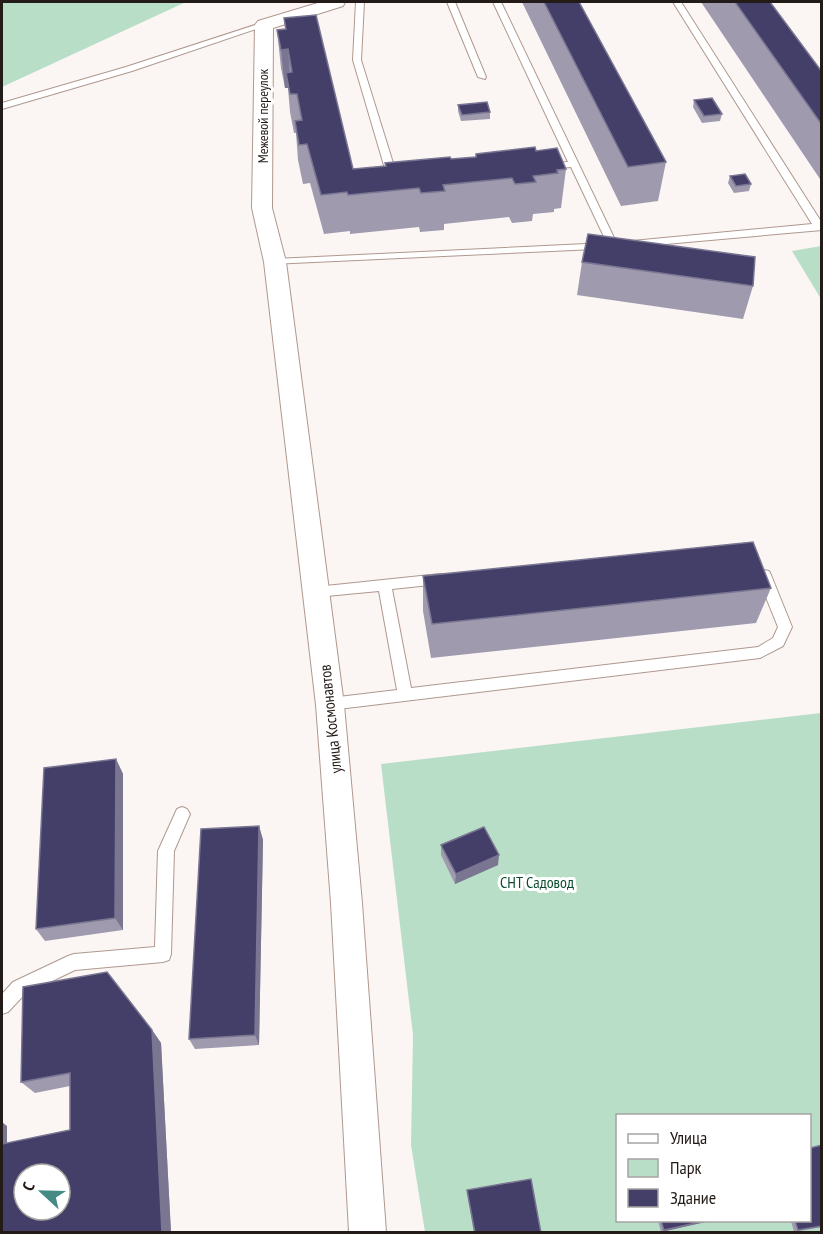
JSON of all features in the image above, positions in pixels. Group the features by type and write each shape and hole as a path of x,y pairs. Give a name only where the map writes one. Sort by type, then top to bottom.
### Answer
{"street":[{"path":"264,25 337,2"},
{"name":"Межевой переулок","path":"262,208 264,25"},
{"name":"улица Космонавтов","path":"262,208 275,262 330,704 349,922 353,1026 368,1233"}],"lane":[{"path":"360,2 357,60 392,179 404,178"},
{"path":"451,2 482,77"},
{"path":"496,2 613,246"},
{"path":"275,262 613,246 820,227 677,2"},
{"path":"2,106 129,69 264,25"},
{"path":"540,166 574,164"},
{"path":"330,704 760,652 778,642 785,627 762,567 755,563"},
{"path":"316,592 455,578"},
{"path":"384,584 405,696"},
{"path":"2,1006 19,988 74,962 163,954 166,851 182,814"}],"green space":[{"path":"2,2 186,2 2,87"},
{"path":"822,246 821,299 792,251"},
{"name":"СНТ Садовод","path":"821,713 821,1232 425,1232 411,1145 413,1035 381,764"}],"building":[{"path":"544,2 579,2 666,162 628,167"},
{"path":"735,2 770,2 822,72 822,125"},
{"path":"316,15 353,169 386,166 385,163 476,157 476,154 535,147 536,151 557,148 566,169 557,170 558,173 533,176 536,182 515,184 512,178 443,185 445,191 421,193 419,188 348,195 347,192 321,195 307,144 299,145 295,121 302,120 297,94 290,94 286,73 292,72 288,49 281,50 277,30 286,29 284,18"},
{"path":"712,98 722,114 704,116 694,100"},
{"path":"487,102 490,112 462,115 458,105"},
{"path":"745,174 751,184 736,186 730,176"},
{"path":"588,234 755,257 753,286 582,262"},
{"path":"753,542 771,588 432,624 423,576"},
{"path":"116,759 115,918 36,929 44,768"},
{"path":"259,826 255,1035 189,1039 201,829"},
{"path":"484,827 499,855 456,874 441,845"},
{"path":"107,972 152,1030 162,1233 2,1233 2,1144 70,1130 70,1073 21,1082 23,987"},
{"path":"822,1145 822,1226 798,1230 795,1222 811,1222 811,1148"},
{"path":"531,1179 541,1233 475,1233 467,1190"},
{"path":"661,1222 700,1222 664,1230"}]}
